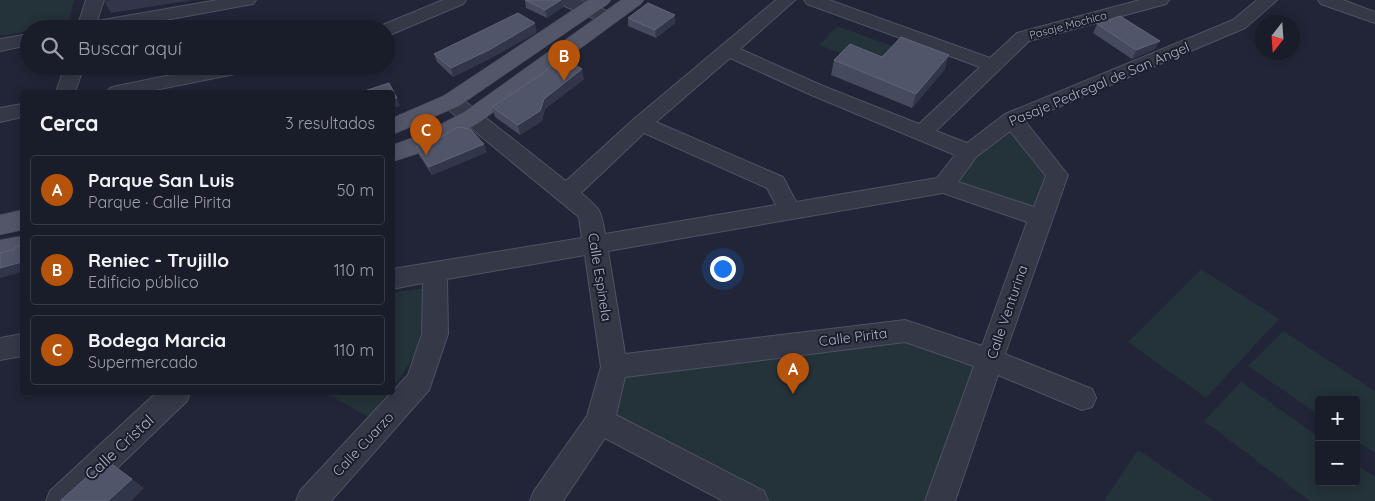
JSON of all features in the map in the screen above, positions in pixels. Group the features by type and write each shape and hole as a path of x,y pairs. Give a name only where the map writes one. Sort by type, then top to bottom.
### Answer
{"main road":[{"path":"395,125 451,101 598,9 634,0"},
{"path":"395,153 429,141 472,118 598,9"},
{"path":"0,225 20,220"},
{"path":"0,251 20,246"}],"street":[{"path":"89,20 95,0"},
{"path":"136,20 247,0"},
{"path":"395,27 457,0"},
{"path":"566,0 598,9"},
{"path":"566,194 641,124 786,0"},
{"path":"813,0 991,65"},
{"name":"Pasaje Mochica","path":"922,132 1022,37 1160,0"},
{"name":"Pasaje Pedregal de San Angel","path":"944,185 968,152 1012,119 1238,24 1268,0"},
{"path":"1327,0 1375,18"},
{"path":"0,45 20,41"},
{"path":"727,50 816,90 968,152"},
{"path":"67,90 72,75"},
{"path":"127,90 201,75"},
{"name":"Calle Espinela","path":"451,101 590,213 614,367 600,421 545,501"},
{"path":"0,115 20,111"},
{"name":"Calle Venturina","path":"940,501 1040,218 1055,184 1056,175 1012,119"},
{"path":"641,124 775,183 790,211"},
{"path":"395,278 944,185 1040,218"},
{"name":"Calle Cuarzo","path":"311,501 420,382 435,334 436,271"},
{"name":"Calle Pirita","path":"614,367 905,331 990,360 1082,398"},
{"path":"0,349 20,345"},
{"name":"Calle Cristal","path":"61,501 174,395"},
{"path":"600,421 753,501"}],"shaded area":[{"path":"0,0 74,0 69,20 20,20 20,33 0,36"},
{"path":"837,26 895,47 878,67 819,45"},
{"path":"1012,119 1055,184 1040,218 948,187 969,152"},
{"path":"1201,269 1279,319 1206,398 1128,342"},
{"path":"423,288 423,321 415,354 395,386 395,293"},
{"path":"905,331 990,360 940,501 753,501 600,421 614,367"},
{"path":"1283,331 1375,391 1375,453 1360,444 1360,396 1315,396 1315,412 1248,366"},
{"path":"1241,382 1315,434 1315,486 1360,486 1360,467 1375,477 1375,501 1310,501 1204,421"},
{"path":"330,395 388,395 370,418"},
{"path":"1138,450 1214,501 1104,501"}],"building":[{"path":"525,0 561,0 545,10"},
{"path":"648,3 675,15 655,30 628,18"},
{"path":"518,13 535,23 489,50 451,68 434,54"},
{"path":"1120,16 1160,41 1136,50 1097,24"},
{"path":"901,37 949,55 916,94 834,60 850,44 882,57"},
{"path":"562,57 582,69 544,99 540,111 518,125 492,107 542,74"},
{"path":"389,83 393,90 367,90"},
{"path":"458,127 470,129 484,144 429,167 416,147 436,140"},
{"path":"20,246 20,263 0,268 0,253 14,250 15,247"},
{"path":"106,460 132,479 108,501 60,501"}],"place":[{"name":"Reniec - Trujillo","path":"564,81"},
{"name":"Bodega Marcia","path":"426,155"},
{"name":"Parque San Luis","path":"793,394"}]}
